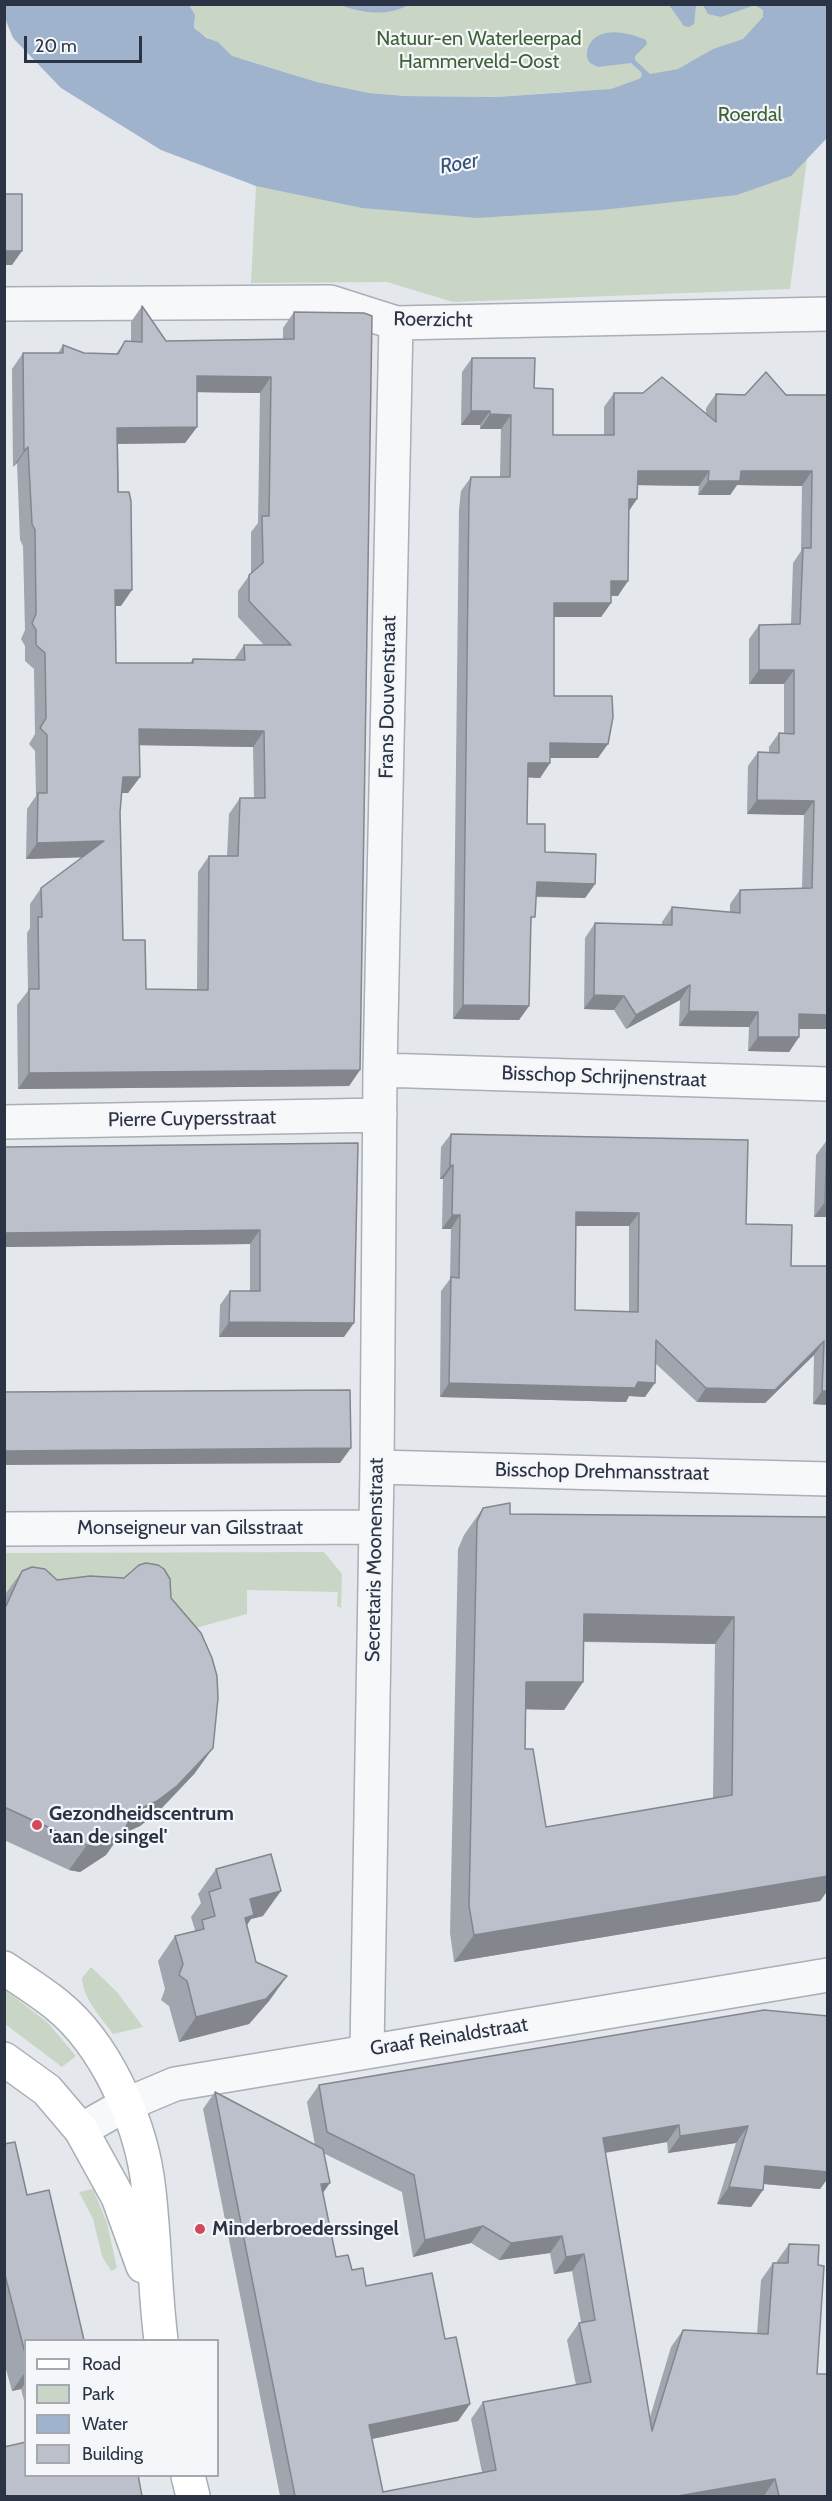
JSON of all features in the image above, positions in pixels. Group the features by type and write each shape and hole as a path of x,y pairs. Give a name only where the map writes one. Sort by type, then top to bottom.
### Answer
{"main road":[{"path":"4,1968 58,2006 98,2049 113,2075 134,2127 147,2175 156,2304 161,2339"},
{"path":"4,2060 47,2090 81,2130 118,2197 156,2304"},
{"path":"188,2477 193,2496"}],"street":[{"name":"Roerzicht","path":"4,304 330,302 396,323 828,314"},
{"name":"Frans Douvenstraat","path":"380,1070 396,323"},
{"name":"Bisschop Schrijnenstraat","path":"380,1070 828,1084"},
{"name":"Secretaris Moonenstraat","path":"367,2050 377,1467 380,1070"},
{"name":"Pierre Cuypersstraat","path":"4,1122 380,1115"},
{"name":"Bisschop Drehmansstraat","path":"377,1467 828,1479"},
{"name":"Monseigneur van Gilsstraat","path":"4,1530 376,1527"},
{"name":"Graaf Reinaldstraat","path":"81,2130 125,2105 175,2084 367,2050 828,1975"}],"green space":[{"name":"Natuur-en Waterleerpad Hammerveld-Oost","path":"4,5 192,33 228,52 194,28 195,21 189,5 827,5 790,289 453,302 387,282 251,283 256,186 13,37 5,21","holes":["240,58 317,82 369,93 405,96 496,97 577,91 476,107 395,102 319,84"]},
{"path":"324,1552 342,1574 341,1608 337,1606 338,1592 247,1590 247,1614 166,1636 5,1598 5,1553"},
{"path":"91,1967 117,1992 143,2027 113,2034 93,2008 83,1986 82,1978"},
{"path":"4,1989 48,2023 76,2056 62,2067 5,2024"},
{"path":"93,2189 107,2223 117,2268 111,2271 102,2256 93,2219 79,2192"}],"water":[{"path":"703,4 755,5 721,17 708,14"},
{"name":"Roerdal","path":"4,5 189,5 195,15 194,28 207,38 218,42 232,56 317,82 369,93 405,96 496,97 611,89 639,79 642,76 641,72 631,63 598,67 590,63 587,57 589,45 600,35 616,32 646,40 647,44 635,56 635,60 650,74 678,69 713,49 743,39 763,17 763,10 755,5 827,5 827,138 791,176 737,195 602,210 477,218 362,208 256,186 161,150 61,88 13,38 5,17"},
{"path":"340,5 408,5 392,11 374,12"},
{"path":"669,5 696,5 694,24 689,27 684,26"}],"building":[{"path":"4,194 22,194 22,251 4,251"},
{"path":"142,306 166,341 294,339 294,312 364,313 372,316 360,1070 29,1073 29,989 39,989 38,917 42,917 41,888 104,841 37,843 38,793 47,793 47,735 40,728 46,718 45,653 36,645 36,630 32,623 36,614 35,530 32,524 28,447 24,451 23,353 63,353 63,345 84,353 118,354 125,341 142,342","holes":["197,376 271,377 269,516 262,516 263,563 249,575 249,601 291,645 244,645 245,660 193,659 193,663 116,663 115,590 132,590 131,501 129,492 118,492 117,428 197,427","139,729 264,731 265,798 240,798 238,856 209,856 208,990 146,989 145,940 123,940 120,812 123,777 140,777"]},
{"path":"472,358 535,358 534,388 553,389 553,435 614,435 614,393 643,393 662,377 716,422 716,394 745,395 766,372 786,395 828,395 828,1015 799,1014 799,1037 758,1037 758,1012 689,1011 690,985 636,1015 624,996 594,995 595,923 672,925 672,907 740,913 740,890 812,888 814,801 757,800 758,752 779,753 779,733 794,734 794,670 759,670 759,625 800,624 803,548 811,548 812,471 741,471 740,481 708,481 709,471 638,471 637,499 629,499 628,581 611,581 611,603 554,603 554,696 612,696 613,717 608,744 550,743 550,763 528,763 527,824 545,824 545,852 596,854 595,884 537,882 535,917 531,917 529,1006 463,1005 469,494 471,477 510,477 511,415 490,414 490,411 471,411"},
{"path":"451,1134 748,1140 746,1224 792,1225 791,1266 828,1266 828,1391 822,1391 824,1341 775,1390 706,1388 656,1340 655,1383 638,1382 635,1388 449,1383 451,1277 459,1278 460,1215 452,1215 453,1165 450,1166","holes":["576,1212 639,1213 638,1312 575,1310"]},
{"path":"827,1140 828,1202 825,1202"},
{"path":"358,1143 354,1323 229,1322 230,1291 260,1291 260,1230 4,1233 4,1147"},
{"path":"350,1390 351,1448 4,1451 4,1392"},
{"path":"510,1503 510,1514 828,1517 828,1876 474,1935 469,1906 477,1522 483,1508","holes":["584,1614 734,1617 732,1795 546,1827 533,1749 525,1749 526,1682 583,1682"]},
{"path":"146,1563 158,1565 164,1569 170,1579 171,1598 201,1633 212,1658 217,1676 218,1698 213,1748 177,1786 157,1801 135,1811 124,1830 97,1847 87,1845 4,1807 4,1605 6,1606 22,1571 32,1567 45,1569 57,1580 90,1576 124,1578 139,1565"},
{"path":"271,1854 281,1891 250,1899 254,1915 245,1918 256,1962 287,1976 266,1999 196,2017 187,1981 179,1975 183,1964 175,1936 204,1929 202,1920 215,1916 209,1892 221,1888 216,1869"},
{"path":"764,2010 828,2016 828,2172 765,2166 763,2190 729,2187 748,2126 680,2136 679,2125 603,2138 652,2431 683,2330 768,2334 773,2263 788,2263 789,2244 819,2245 818,2265 824,2266 817,2374 828,2374 828,2496 779,2496 775,2479 678,2496 295,2496 215,2092 323,2149 330,2183 321,2184 336,2257 348,2255 352,2270 363,2268 366,2286 432,2273 445,2339 456,2337 470,2404 369,2425 383,2492 496,2470 483,2402 591,2382 579,2323 595,2320 584,2254 566,2257 562,2236 511,2243 483,2226 425,2240 414,2175 327,2132 319,2085"},
{"path":"15,2142 27,2195 49,2190 84,2339 24,2339 24,2349 4,2271 4,2144"},
{"path":"24,2442 24,2477 138,2477 142,2496 4,2496 4,2447"}],"place":[{"name":"Gezondheidscentrum 'aan de singel'","path":"37,1825"},
{"name":"Minderbroederssingel","path":"200,2229"}],"water label":[{"name":"Roer","path":"459,164"}]}
